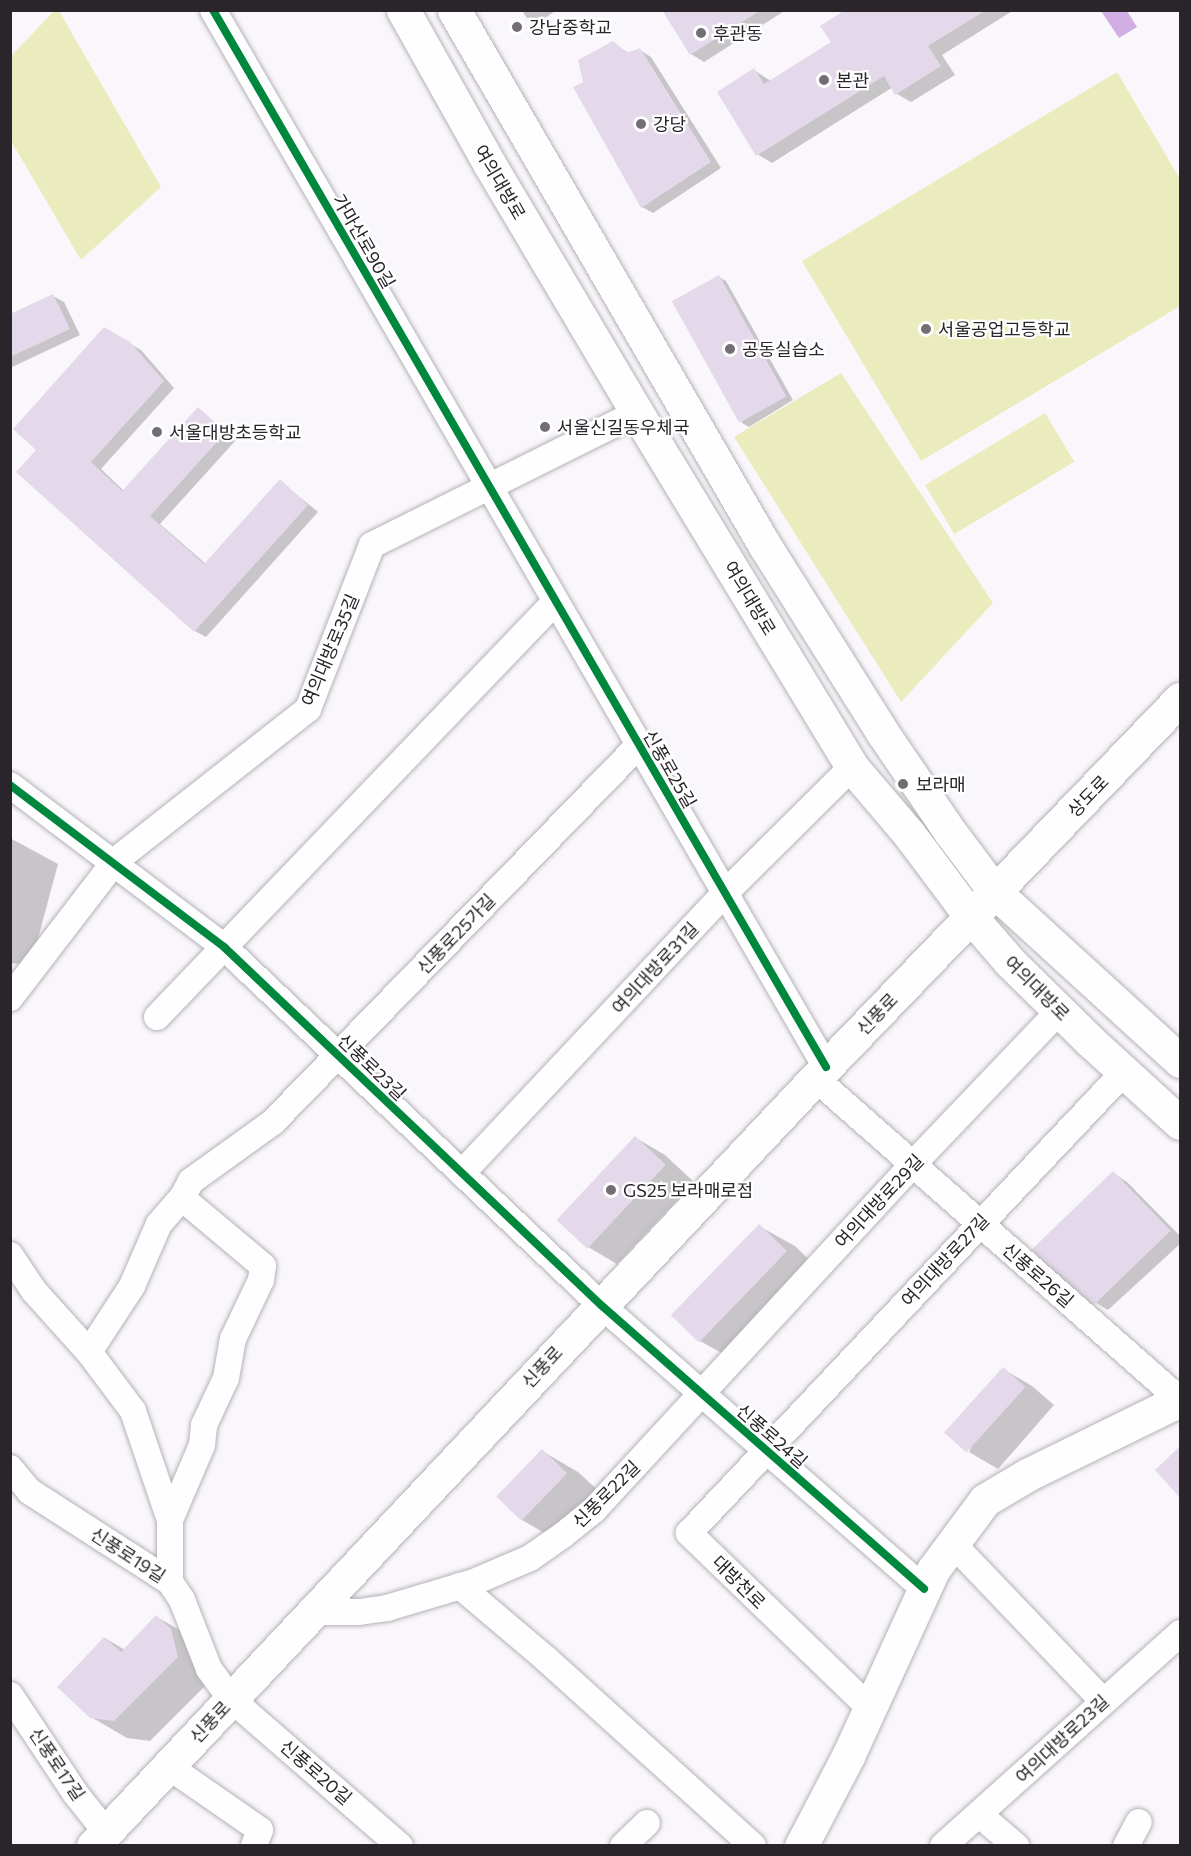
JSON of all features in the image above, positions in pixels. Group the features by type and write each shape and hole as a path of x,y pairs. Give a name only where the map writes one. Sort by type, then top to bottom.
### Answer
{"main road":[{"name":"여의대방로","path":"403,10 490,165 637,413 852,767 909,834 972,917 1010,962 1059,1011 1180,1123"},
{"path":"454,10 765,546 882,732 950,832 995,892 1180,1061"},
{"name":"상도로","path":"995,892 1180,699"},
{"name":"신풍로","path":"100,1838 821,1072 995,892"},
{"path":"801,1845 848,1756 933,1570 985,1500 1029,1474 1180,1400"}],"street":[{"name":"가마산로90길","path":"213,10 489,487"},
{"name":"여의대방로35길","path":"10,998 115,861 308,709 372,545 637,413"},
{"name":"신풍로25길","path":"489,487 725,893 821,1072"},
{"path":"157,1017 555,602"},
{"name":"신풍로25가길","path":"89,1352 132,1286 159,1224 182,1198 191,1181 210,1165 273,1122 639,745"},
{"name":"여의대방로31길","path":"462,1173 725,893 852,767"},
{"name":"신풍로23길","path":"10,785 115,861 224,947 601,1305"},
{"name":"여의대방로29길","path":"701,1394 913,1164 1059,1011"},
{"name":"여의대방로27길","path":"766,1451 1125,1071"},
{"name":"신풍로26길","path":"821,1072 913,1164 1180,1400"},
{"path":"170,1520 202,1445 204,1425 226,1378 233,1339 261,1280 263,1266 182,1198"},
{"path":"10,1255 34,1290 89,1352 133,1411 170,1520 171,1582"},
{"name":"신풍로24길","path":"601,1305 924,1589"},
{"name":"신풍로22길","path":"312,1612 359,1612 387,1608 460,1587 530,1558 594,1510 701,1394"},
{"name":"대방천로","path":"766,1451 689,1533 870,1708"},
{"name":"신풍로19길","path":"10,1468 29,1491 171,1582 182,1600 209,1668 231,1699"},
{"path":"952,1543 1103,1701"},
{"path":"460,1587 545,1658 753,1845"},
{"name":"여의대방로23길","path":"943,1845 980,1815 1180,1633"},
{"name":"신풍로17길","path":"10,1695 75,1793 100,1838"},
{"name":"신풍로20길","path":"231,1699 400,1845"},
{"path":"168,1766 260,1830 254,1845"},
{"path":"980,1815 1016,1845"},
{"path":"1126,1845 1139,1822"},
{"path":"623,1845 647,1823"}],"green space":[{"path":"54,11 59,11 161,187 81,260 11,141 11,56"},
{"path":"1117,72 1180,179 1180,306 921,461 802,261"},
{"path":"841,373 993,603 901,702 734,437"},
{"path":"1045,413 1074,462 954,534 925,485"}],"shaded area":[{"path":"1101,11 1127,11 1137,27 1119,38"}],"building":[{"name":"후관동","path":"662,10 761,10 690,55"},
{"name":"본관","path":"845,10 986,10 928,46 941,66 895,95 884,76 756,156 717,92 754,68 764,84 831,42 820,26"},
{"name":"강당","path":"613,41 627,53 640,48 711,162 641,208 573,87 583,82 578,60"},
{"name":"공동실습소","path":"719,275 786,397 739,423 672,301"},
{"path":"53,294 70,329 10,357 10,314"},
{"path":"104,327 130,342 164,381 91,462 122,491 198,407 226,432 150,516 204,564 280,479 308,505 194,632 16,472 36,450 13,429"},
{"path":"635,1136 666,1165 587,1249 557,1220"},
{"path":"1113,1171 1171,1231 1089,1309 1032,1249"},
{"path":"759,1224 787,1251 699,1342 671,1315"},
{"path":"1003,1367 1025,1387 966,1452 944,1432"},
{"path":"1180,1446 1180,1498 1155,1470"},
{"path":"542,1449 567,1473 521,1521 496,1496"},
{"path":"156,1615 171,1629 178,1657 114,1721 90,1718 57,1687 104,1637 121,1652"}],"cycle path":[{"path":"213,10 826,1067"},
{"path":"10,785 224,947 601,1305 924,1589"}],"place":[{"name":"강남중학교","path":"517,27"},
{"name":"후관동","path":"701,33"},
{"name":"본관","path":"824,80"},
{"name":"강당","path":"641,124"},
{"name":"서울공업고등학교","path":"926,329"},
{"name":"공동실습소","path":"730,349"},
{"name":"서울신길동우체국","path":"545,427"},
{"name":"서울대방초등학교","path":"157,432"},
{"name":"보라매","path":"903,784"},
{"name":"GS25 보라매로점","path":"611,1190"}]}
